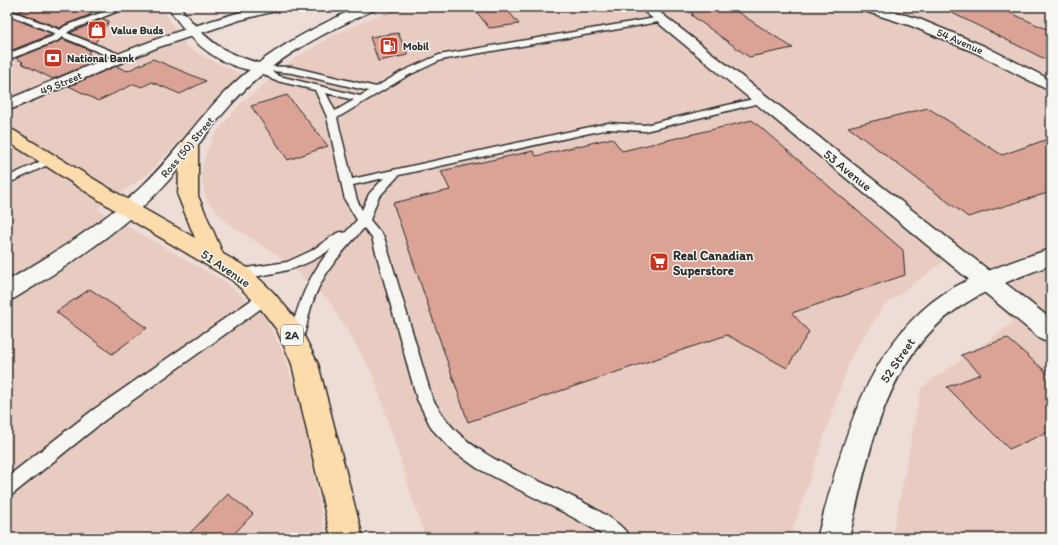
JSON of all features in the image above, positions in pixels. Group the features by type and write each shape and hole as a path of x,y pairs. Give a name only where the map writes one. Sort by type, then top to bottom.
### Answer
{"main road":[{"name":"51 Avenue","path":"7,134 128,209 240,274 265,298 287,325 305,364 347,538"},
{"path":"189,146 188,196 214,259"}],"street":[{"path":"174,7 191,31 214,51 242,63 262,68"},
{"name":"49 Street","path":"7,106 121,58 191,31 235,17 275,7"},
{"name":"Ross (50) Street","path":"7,292 78,248 128,209 159,180 229,98 262,68 286,50 314,34 370,7"},
{"name":"53 Avenue","path":"646,7 1051,333"},
{"name":"54 Avenue","path":"865,7 914,22 979,49 1051,86"},
{"name":"52 Street","path":"833,538 864,424 874,397 887,371 903,347 926,321 941,308 958,297 1020,268 1051,257"}],"lane":[{"path":"7,56 54,39 68,28 124,7"},
{"path":"7,11 121,58"},
{"path":"332,117 404,74 439,58 661,19"},
{"path":"262,68 276,78 361,99"},
{"path":"262,68 287,69 376,90"},
{"path":"318,88 332,117 351,200 364,220 378,237 427,404 434,419 464,449 499,471 594,517 621,538"},
{"path":"347,183 608,126 645,128 761,100"},
{"path":"7,181 50,160"},
{"path":"295,342 304,307 317,276 333,253 364,220 373,197 395,173"},
{"path":"240,274 277,269 305,259 326,247 364,220"},
{"path":"7,488 100,415 265,298"}],"shaded area":[{"path":"7,7 161,7 186,46 241,74 147,175 97,209 227,283 264,316 281,348 300,403 326,538 7,538"},
{"path":"402,7 1030,7 1051,18 1051,538 892,538 921,388 1014,322 948,258 883,307 851,356 790,538 425,538 373,374 329,301 276,254 227,223 206,199 201,174 205,156 213,137 239,105 295,58 334,35 388,11"}],"building":[{"path":"31,7 72,7 92,14 60,28 17,12"},
{"path":"473,7 505,7 519,24 489,28"},
{"path":"684,7 730,7 793,48 749,57 691,15 694,15"},
{"path":"940,7 997,7 1051,31 1051,62"},
{"path":"7,16 53,34 7,52"},
{"path":"103,19 109,21 95,43 70,33"},
{"name":"Mobil","path":"398,33 408,55 378,61 370,37"},
{"path":"62,39 90,50 88,54 101,59 53,79 21,63 23,62 16,58 58,42"},
{"path":"153,59 206,81 180,94 152,82 142,87 134,84 98,101 69,86 116,66 127,71"},
{"path":"287,95 328,146 288,160 251,106"},
{"path":"928,108 1002,155 1051,138 1051,192 968,217 848,127"},
{"name":"Real Canadian Superstore","path":"752,120 903,250 905,275 792,313 809,332 787,368 727,335 468,422 393,203 450,190 441,171 533,151 536,156 612,138 622,151"},
{"path":"90,289 147,328 112,354 56,312"},
{"path":"1007,338 1051,376 1051,431 1009,449 947,387 981,374 961,355"},
{"path":"228,494 253,514 230,538 185,538"}],"place":[{"name":"Value Buds","path":"97,30"},
{"name":"Mobil","path":"389,46"},
{"name":"National Bank","path":"53,58"},
{"name":"Real Canadian Superstore","path":"659,262"}]}
